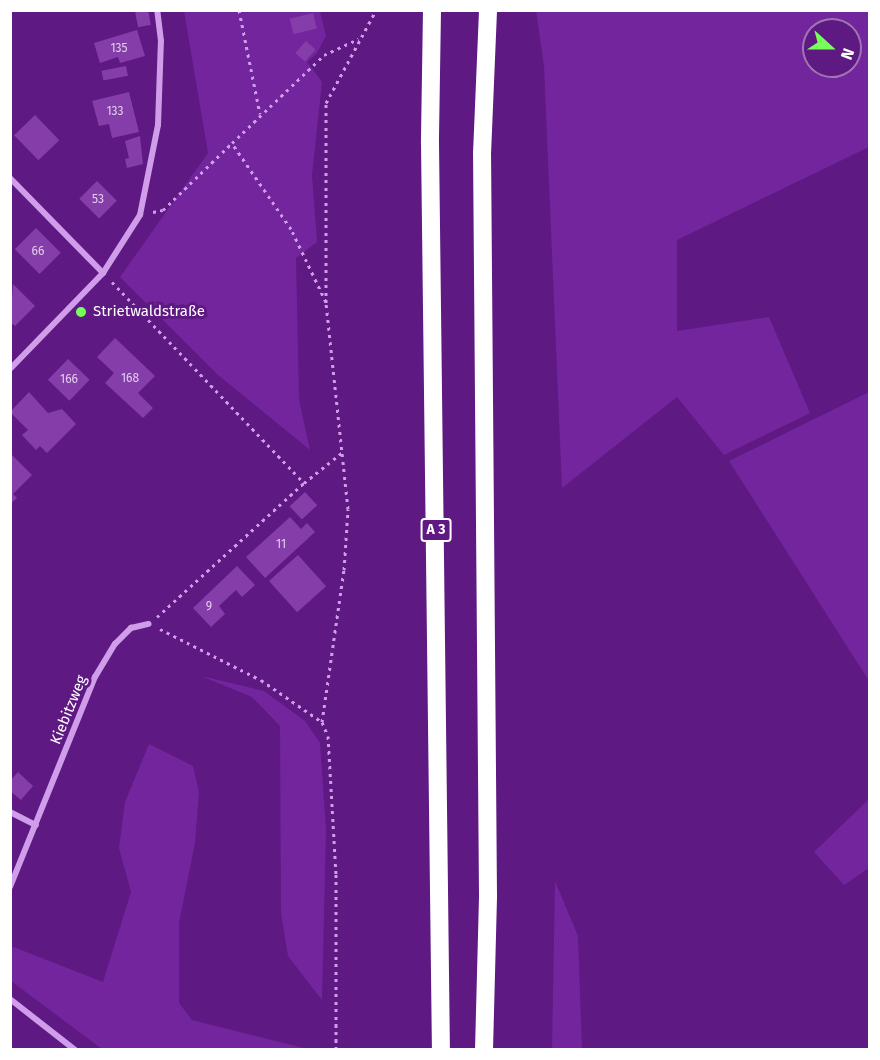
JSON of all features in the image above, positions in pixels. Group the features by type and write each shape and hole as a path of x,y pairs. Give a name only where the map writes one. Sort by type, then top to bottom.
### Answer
{"highway":[{"name":"A 3","path":"432,10 430,143 441,1050"},
{"path":"484,1050 488,896 482,154 488,10"}],"street":[{"path":"10,369 103,273 140,215 158,125 161,42 157,10"},
{"path":"10,178 103,273"},
{"name":"Kiebitzweg","path":"10,887 95,676 115,644 131,628 149,624"},
{"path":"10,812 36,825"},
{"path":"10,999 75,1050"}],"path":[{"path":"239,10 260,114"},
{"path":"336,1050 336,874 328,736 322,722 344,570 348,509 344,451 326,303 326,103 376,10"},
{"path":"140,215 163,210 260,114 324,55 360,38"},
{"path":"232,143 291,229 326,303"},
{"path":"103,273 304,483"},
{"path":"322,722 261,680 149,624 304,483 344,451"}],"shaded area":[{"path":"184,11 320,11 326,36 317,53 307,62 322,82 312,175 317,242 296,258 299,400 310,450 218,375 120,277 208,153"},
{"path":"536,11 869,11 869,147 677,240 677,331 769,317 810,413 724,455 677,397 562,488 544,66"},
{"path":"869,392 869,681 729,461"},
{"path":"201,676 264,691 305,721 320,743 326,830 322,1000 288,956 281,913 280,726 252,697"},
{"path":"149,744 193,766 199,792 195,843 179,923 179,1003 192,1020 308,1049 102,1049 11,981 11,946 103,982 131,892 119,848 125,802"},
{"path":"869,799 869,868 844,885 814,852"},
{"path":"555,881 578,936 582,1049 552,1049"}],"building":[{"path":"148,10 151,25 138,27 135,12"},
{"path":"313,13 317,29 294,34 290,19"},
{"path":"137,30 145,56 120,63 118,57 100,63 94,43"},
{"path":"306,41 316,50 305,62 295,53"},
{"path":"126,66 128,76 103,81 101,71"},
{"path":"129,92 139,132 112,138 109,124 99,126 92,101"},
{"path":"35,115 59,140 38,160 14,135"},
{"path":"140,136 143,164 127,168 125,159 129,158 125,141"},
{"path":"97,181 117,201 99,218 79,199"},
{"path":"36,228 61,253 40,274 15,249"},
{"path":"13,284 35,306 15,326 10,322"},
{"path":"115,338 155,376 138,393 153,408 143,418 105,383 114,373 97,357"},
{"path":"68,359 90,380 69,401 48,380"},
{"path":"29,392 48,413 62,409 76,424 47,453 40,446 36,450 22,435 28,430 10,412"},
{"path":"12,455 32,475 13,494 17,498 10,504"},
{"path":"305,492 317,505 302,519 290,506"},
{"path":"290,517 301,529 307,523 315,532 265,578 246,557"},
{"path":"298,555 326,586 297,612 269,581"},
{"path":"237,566 255,585 242,597 236,590 219,606 225,614 211,627 193,608"},
{"path":"18,772 33,786 21,800 10,791 10,781"}],"place":[{"name":"Strietwaldstraße","path":"81,312"}]}
